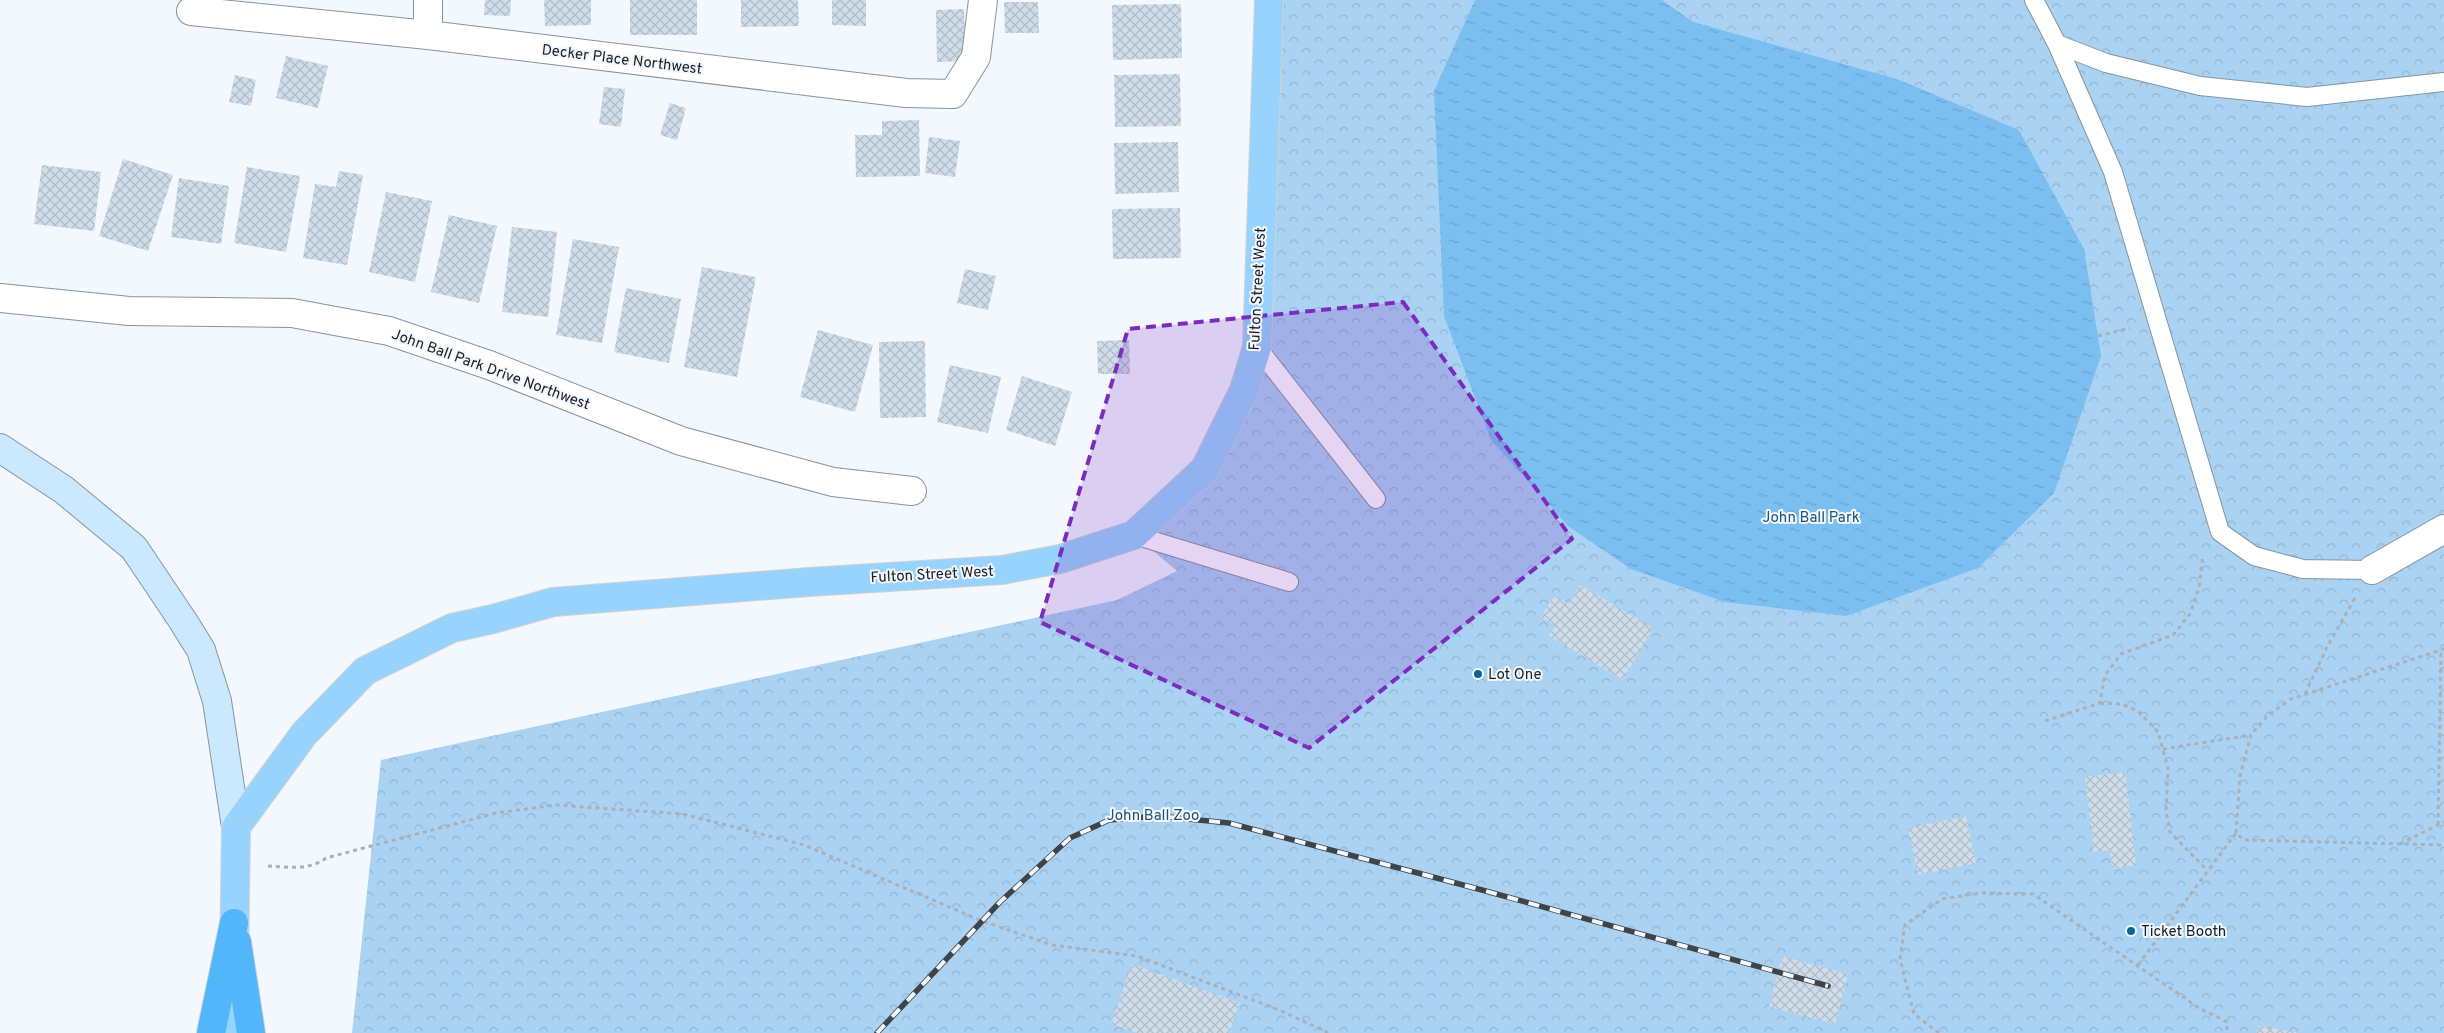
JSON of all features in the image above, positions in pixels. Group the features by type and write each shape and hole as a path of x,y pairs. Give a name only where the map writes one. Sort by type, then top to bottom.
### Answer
{"highway":[{"path":"211,1033 234,923"},
{"path":"234,923 250,1033"}],"main road":[{"name":"Fulton Street West","path":"236,827 304,734 365,672 452,628 553,602 809,582 1002,570 1060,559 1134,535 1205,469 1244,390 1257,348 1269,0"},
{"path":"0,448 64,490 134,548 201,650 217,701 236,827 234,1033"}],"street":[{"path":"428,0 428,35"},
{"name":"Decker Place Northwest","path":"191,11 428,35 906,93 953,94 976,57 983,0"},
{"name":"John Ball Park Drive Northwest","path":"0,298 129,311 292,313 389,331 489,365 681,441 833,482 912,491"},
{"path":"2372,570 2444,529"}],"lane":[{"path":"2034,0 2057,44 2113,172 2220,532 2254,556 2303,569 2372,570"},
{"path":"2057,44 2106,63 2200,86 2307,97 2444,82"},
{"path":"1257,348 1376,499"},
{"path":"1134,535 1288,582"}],"path":[{"path":"2098,336 2157,321"},
{"path":"2100,703 2105,675 2121,654 2173,635 2190,614 2199,588 2203,555 2220,532"},
{"path":"2304,695 2328,645 2372,570"},
{"path":"2138,965 2236,833 2240,776 2251,735 2267,716 2291,699 2443,649 2442,739 2438,825"},
{"path":"2046,721 2100,703 2121,704 2138,711 2158,732 2163,749 2168,768 2166,811 2170,832 2208,870"},
{"path":"2163,749 2251,735"},
{"path":"235,866 303,867 318,864 326,858 496,813 556,805 683,814 804,845 982,921 1052,945 1138,956 1279,1010 1329,1033"},
{"path":"2400,844 2444,822"},
{"path":"2236,833 2244,840 2444,845"},
{"path":"1939,1033 1914,1014 1900,959 1905,925 1942,899 1981,893 2033,894 2199,1008 2227,1022 2227,1033"}],"highlighted area":[{"path":"1403,302 1572,539 1309,748 1040,622 1128,329"}],"green space":[{"name":"John Ball Park","path":"1269,0 2444,0 2444,1033 352,1033 381,760 1117,600 1177,571 1134,535 1205,469 1244,390"}],"water":[{"path":"1475,0 1662,0 1693,22 1897,79 2019,130 2084,249 2101,356 2054,493 1978,568 1846,616 1725,602 1631,569 1568,526 1491,440 1444,316 1434,91"}],"building":[{"path":"485,0 511,0 510,16 484,15"},
{"path":"544,0 591,0 591,25 545,26"},
{"path":"630,0 697,0 697,35 630,35"},
{"path":"741,0 798,0 799,26 741,27"},
{"path":"832,0 866,0 866,26 832,25"},
{"path":"1004,2 1038,2 1039,33 1005,33"},
{"path":"1181,4 1182,58 1113,60 1112,5"},
{"path":"964,9 966,61 937,62 936,10"},
{"path":"286,56 328,66 318,108 276,98"},
{"path":"1180,74 1181,126 1115,127 1114,75"},
{"path":"235,75 256,80 251,106 229,102"},
{"path":"604,87 625,89 621,127 599,124"},
{"path":"670,103 686,108 677,140 660,135"},
{"path":"919,120 920,176 856,177 855,135 882,135 882,121"},
{"path":"929,137 960,141 955,177 925,173"},
{"path":"1178,142 1179,192 1115,194 1114,143"},
{"path":"123,159 173,175 148,251 99,236"},
{"path":"42,165 101,172 94,231 34,224"},
{"path":"247,167 300,176 286,252 234,243"},
{"path":"339,171 363,175 347,265 303,258 315,184 336,187"},
{"path":"179,178 229,186 221,244 171,237"},
{"path":"386,192 432,201 415,282 369,272"},
{"path":"1180,208 1181,258 1113,259 1112,209"},
{"path":"449,215 497,226 479,303 431,292"},
{"path":"512,227 557,232 548,317 502,312"},
{"path":"573,239 619,247 602,343 556,335"},
{"path":"702,267 756,277 737,377 684,367"},
{"path":"965,269 996,276 988,310 957,303"},
{"path":"626,288 681,299 669,363 614,352"},
{"path":"818,330 873,345 855,412 800,397"},
{"path":"1129,340 1130,374 1098,374 1097,341"},
{"path":"925,341 926,417 880,418 879,342"},
{"path":"950,365 1001,377 988,433 937,422"},
{"path":"1022,376 1072,392 1055,446 1006,430"},
{"path":"1580,585 1653,628 1623,680 1549,636 1555,626 1541,617 1554,595 1569,604"},
{"path":"2125,772 2136,865 2112,869 2110,850 2094,852 2085,777"},
{"path":"1966,816 1976,863 1918,875 1908,828"},
{"path":"1782,956 1848,974 1835,1024 1769,1007"},
{"path":"1132,964 1240,1003 1229,1033 1137,1033 1111,1024"},
{"path":"2258,1026 2296,1032 2296,1033 2257,1033"}],"railway":[{"path":"877,1033 1000,902 1070,838 1109,820 1158,816 1229,823 1482,890 1828,986"}],"place":[{"name":"Lot One","path":"1478,674"},
{"name":"Ticket Booth","path":"2131,931"}],"park label":[{"name":"John Ball Zoo","path":"1153,815"}]}
